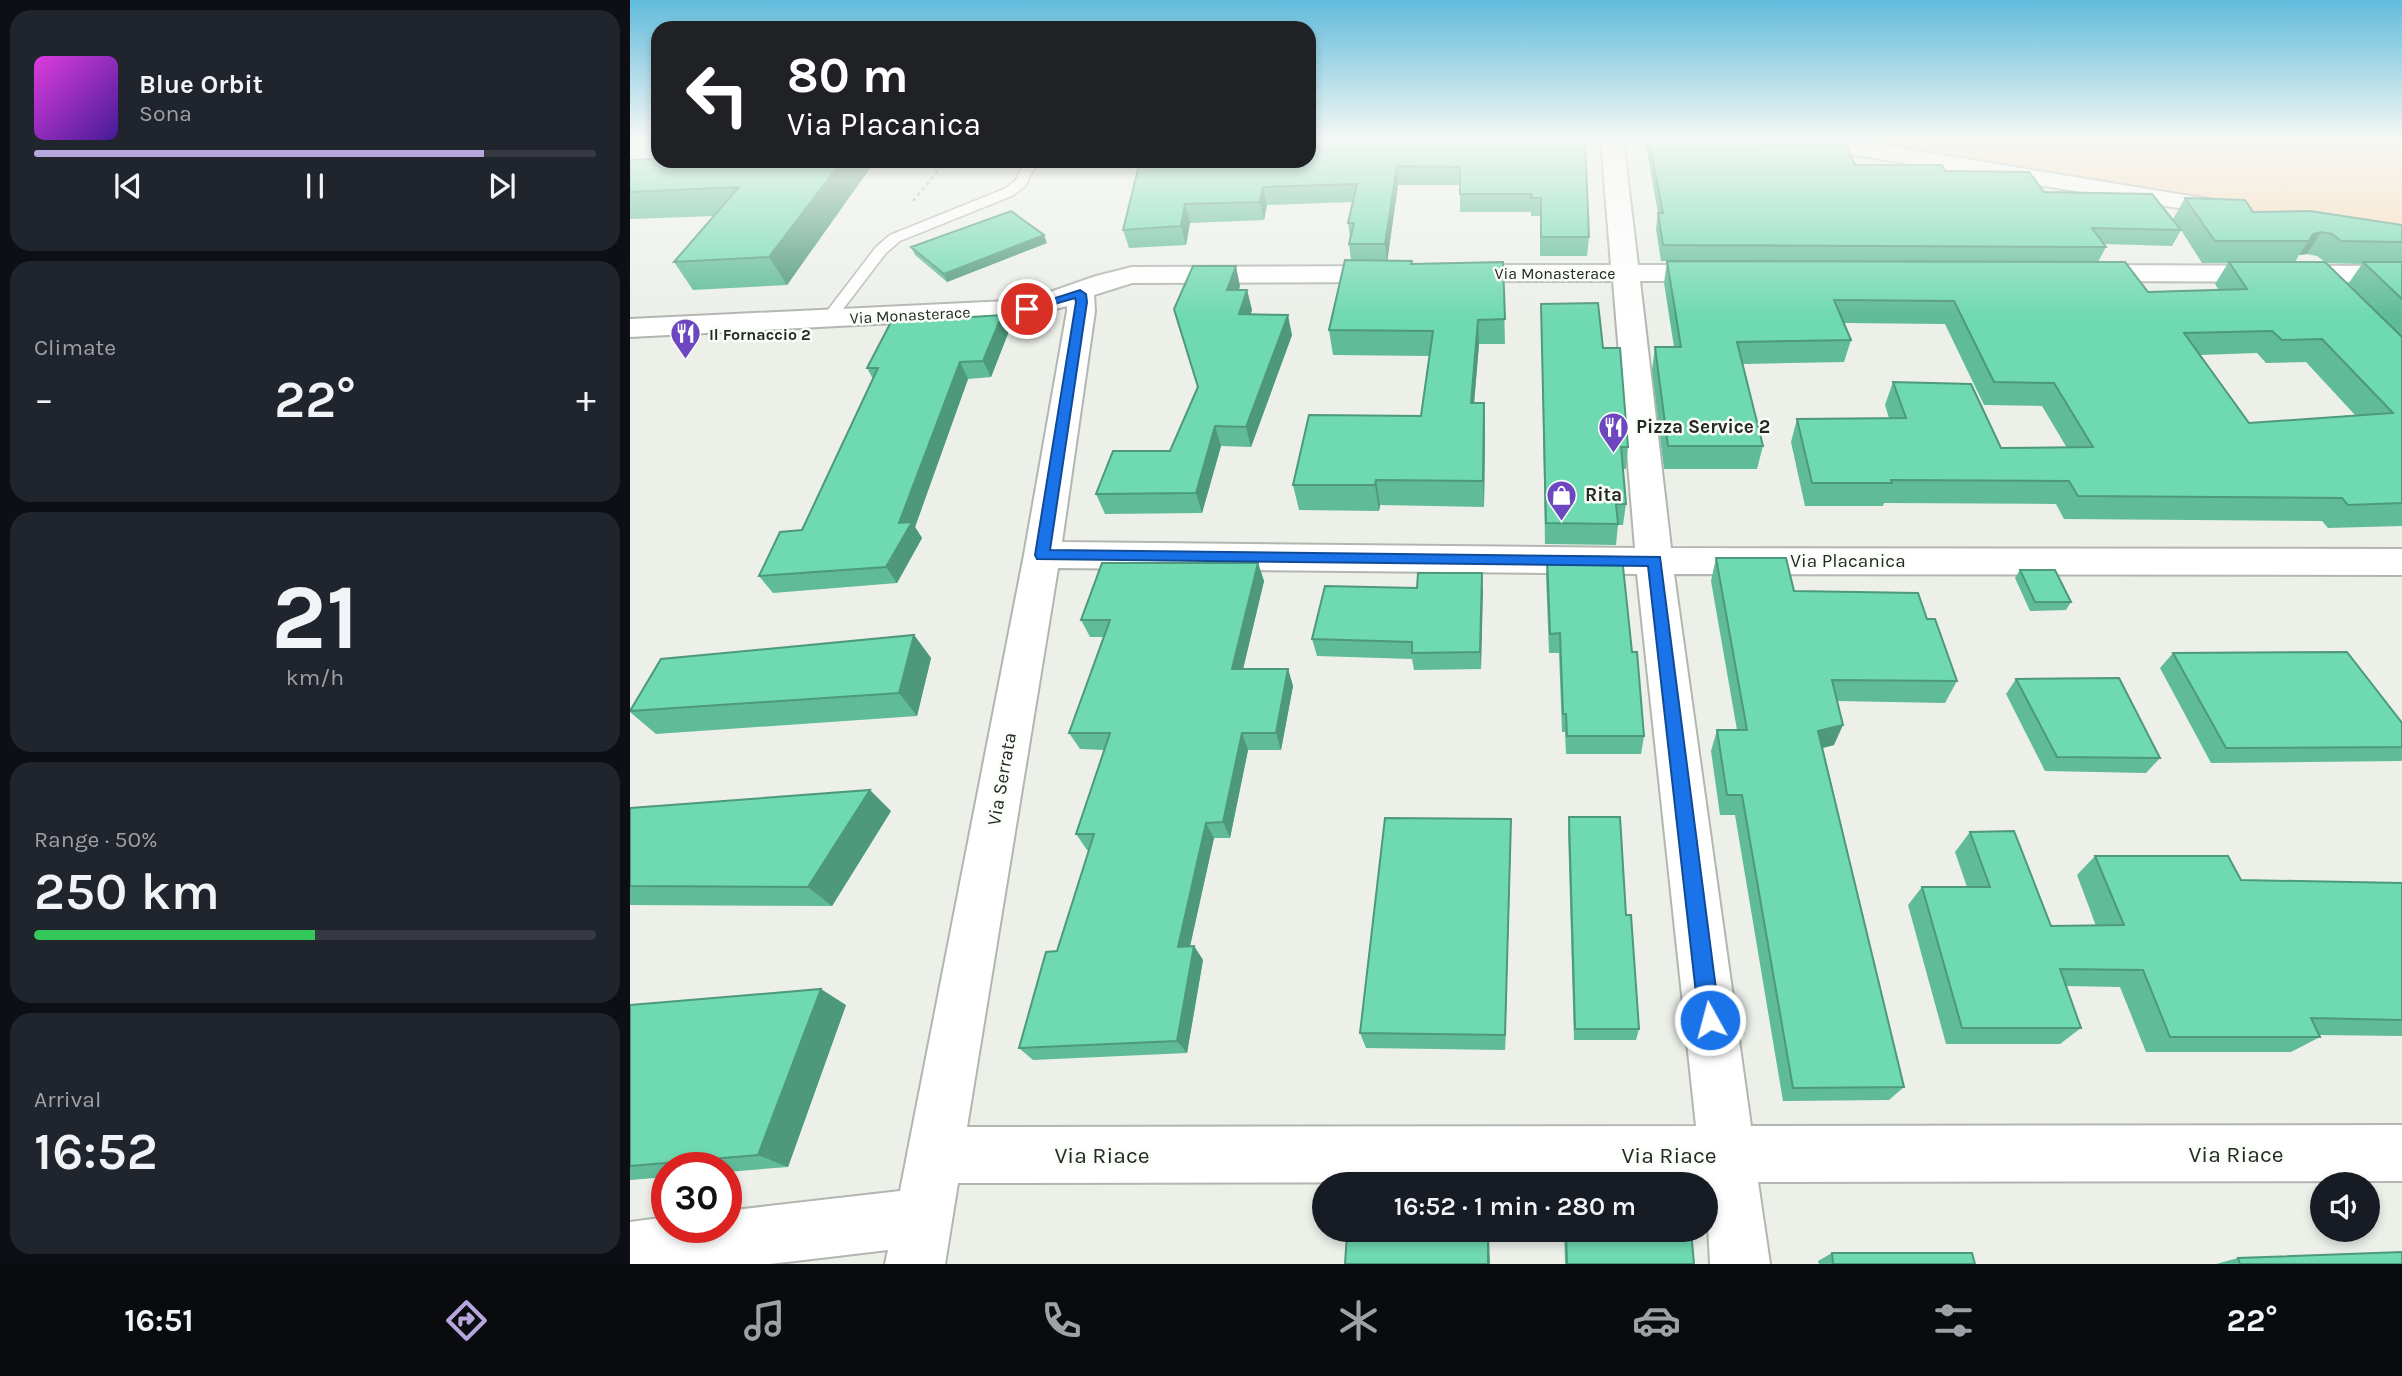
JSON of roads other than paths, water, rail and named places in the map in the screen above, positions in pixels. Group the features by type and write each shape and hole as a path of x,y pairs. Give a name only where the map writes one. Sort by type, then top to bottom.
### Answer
{"street":[{"path":"1617,199 1654,561 1740,1264"},
{"path":"2165,199 2256,214"},
{"path":"2292,248 2346,302"},
{"name":"Via Monasterace","path":"630,328 1027,309 1080,294 1112,279 1132,275 1748,273"},
{"path":"2050,273 2402,274"},
{"name":"Via Serrata","path":"919,1241 1042,555 1082,311 1080,294"},
{"name":"Via Placanica","path":"1042,555 1654,561 2402,562"},
{"name":"Via Riace","path":"936,1155 2402,1153"},
{"path":"630,1251 919,1241"}],"lane":[{"path":"830,318 889,242 914,229 991,199"}],"place":[{"name":"Il Fornaccio 2","path":"686,361"},
{"name":"Pizza Service 2","path":"1613,454"},
{"name":"Rita","path":"1562,522"}]}
